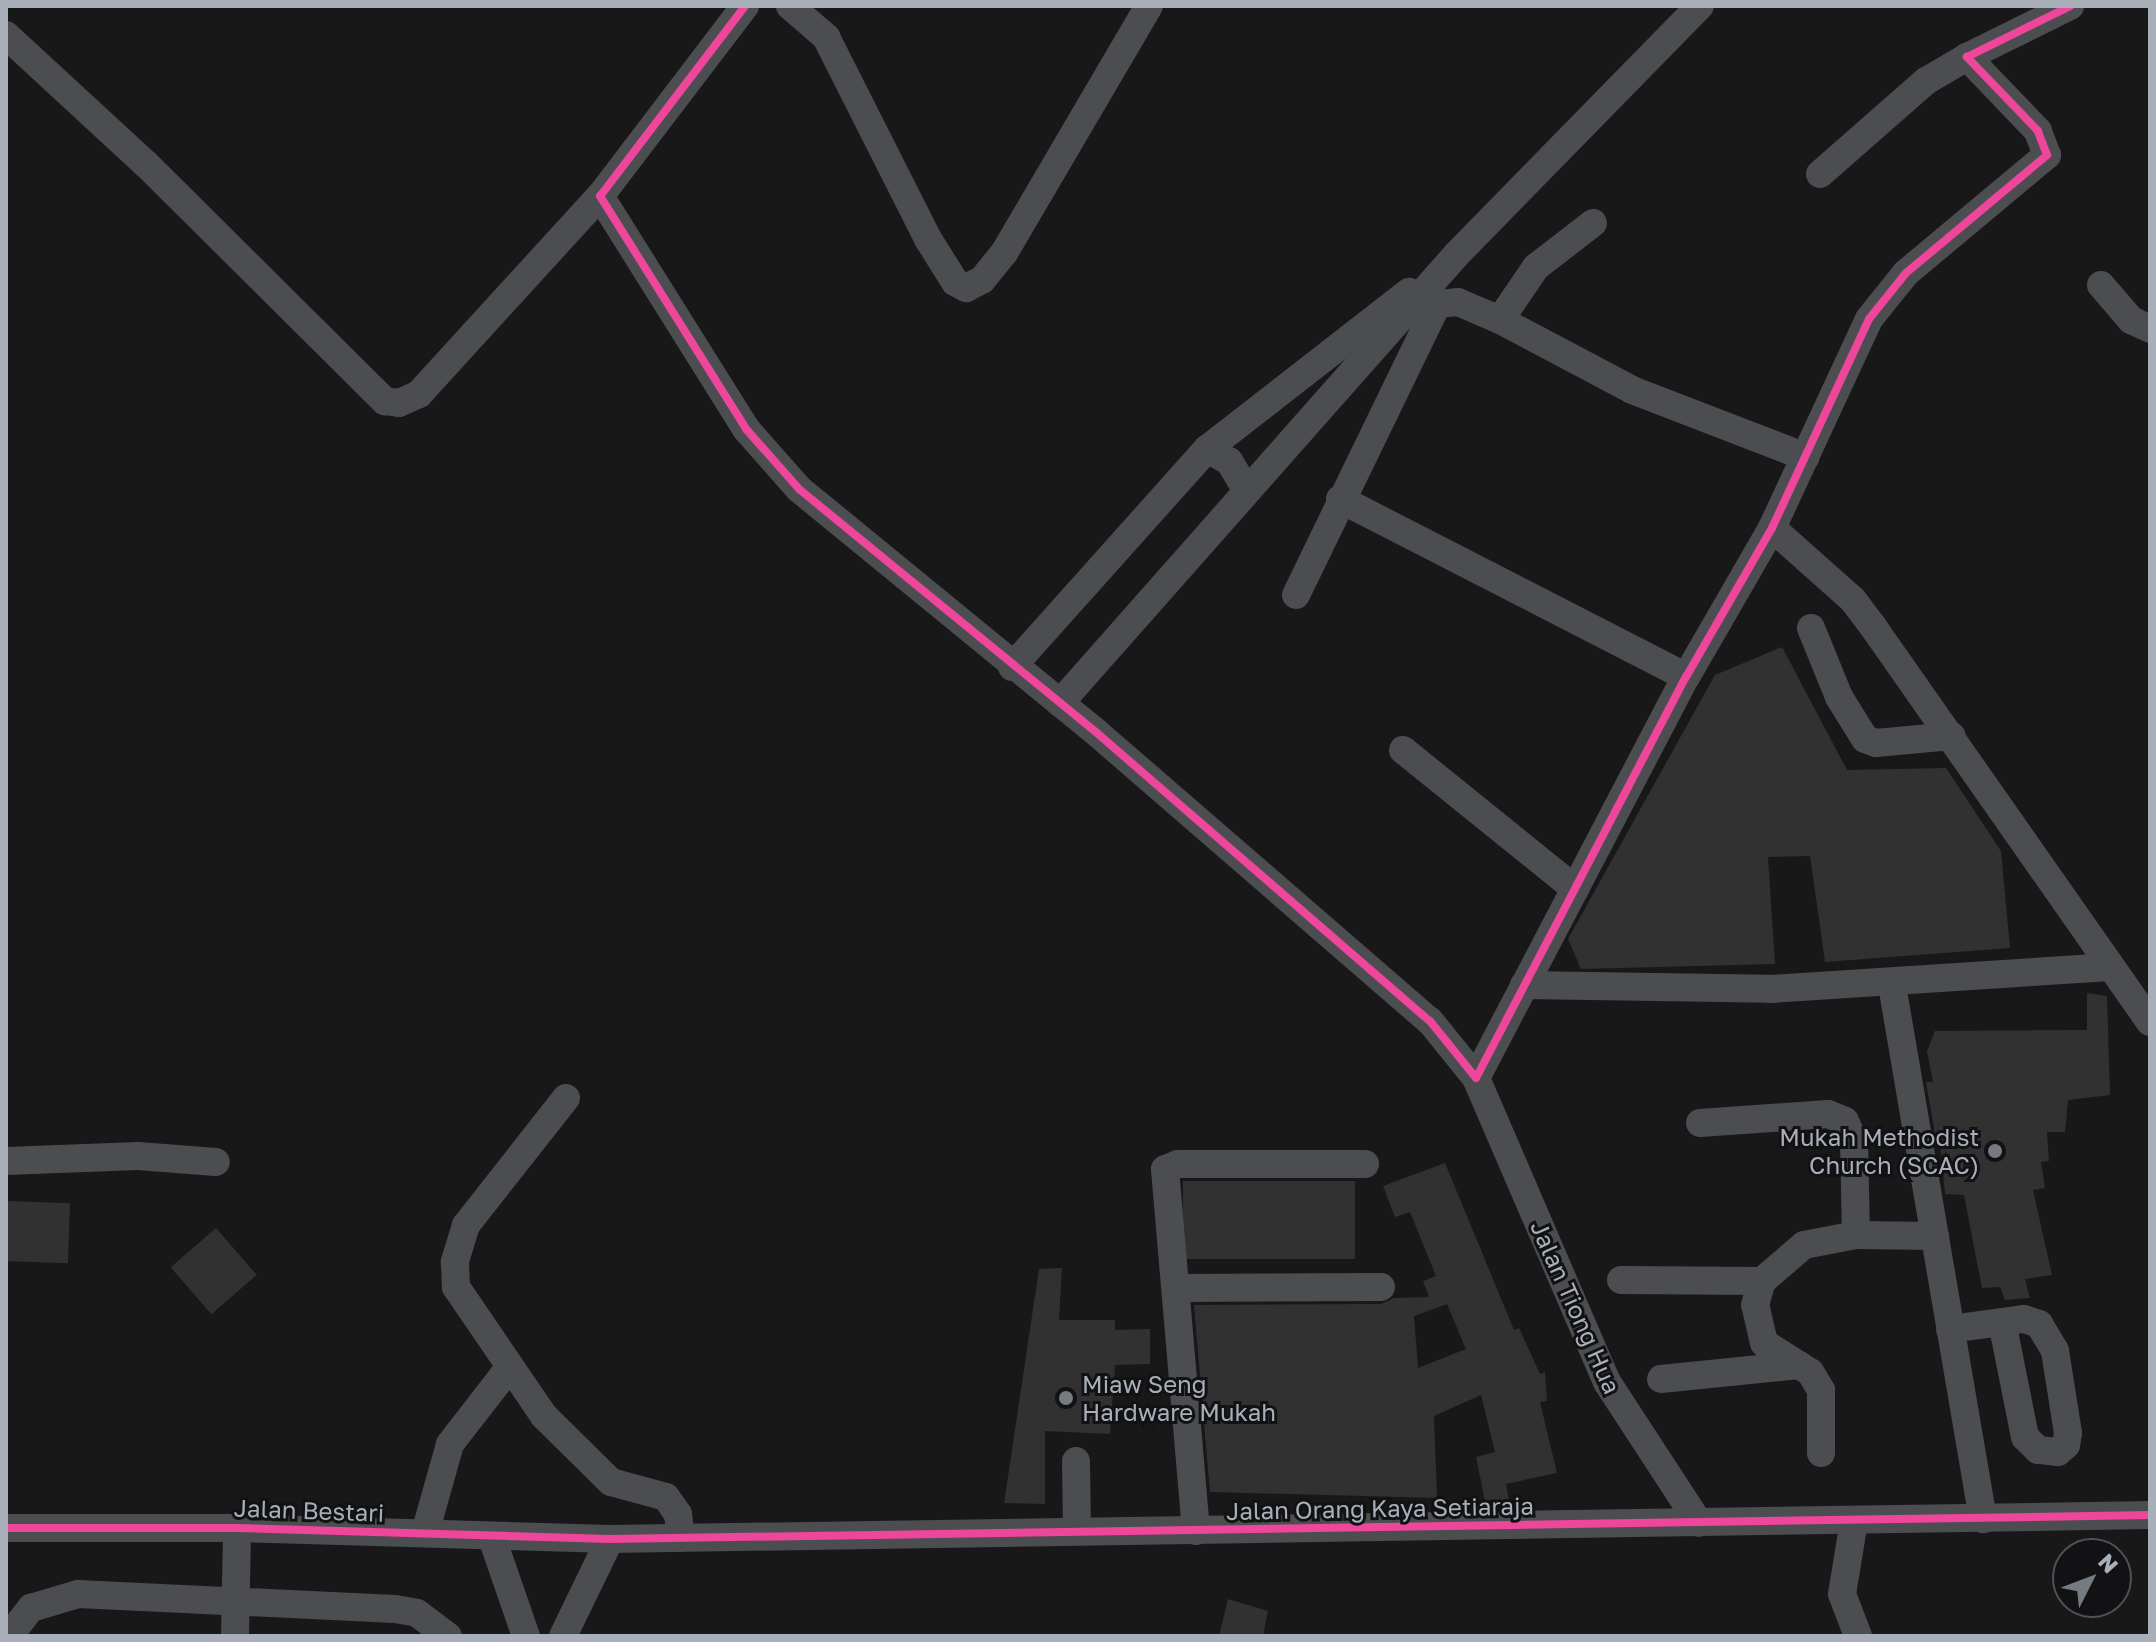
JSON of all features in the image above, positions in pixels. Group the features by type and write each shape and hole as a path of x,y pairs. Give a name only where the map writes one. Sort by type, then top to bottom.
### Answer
{"street":[{"path":"6,35 146,164 385,401 399,403 419,394 600,196 745,6"},
{"path":"790,6 826,37 928,239 955,282 966,288 982,280 1004,253 1149,6"},
{"path":"1060,703 1246,489 1405,318 1457,254 1700,6"},
{"path":"1820,174 1926,81 2070,6"},
{"path":"1476,1078 1686,677 1772,528 1869,319 1886,296 2047,155 2038,131 1967,57"},
{"name":"Jalan Tiong Hua","path":"600,196 767,457 1012,667 1060,703 1430,1021 1476,1078 1607,1382 1699,1523"},
{"path":"1500,320 1536,267 1593,223"},
{"path":"1012,667 1207,449 1457,254"},
{"path":"2101,285 2131,320 2150,329"},
{"path":"1296,595 1437,304 1458,302 1500,320 1632,390 1806,457"},
{"path":"1207,449 1229,461 1246,489"},
{"path":"1340,499 1686,677"},
{"path":"1772,528 1853,600 1952,736 2150,1022"},
{"path":"1811,628 1839,697 1865,739 1876,743 1952,736"},
{"path":"1403,750 1575,889"},
{"path":"1524,985 1770,989 1892,985 2110,967"},
{"path":"1892,985 1983,1519"},
{"path":"566,1098 466,1225 455,1262 456,1287 544,1416 597,1471 625,1489 666,1497 678,1514 681,1538"},
{"path":"1700,1123 1828,1114 1845,1121 1854,1141 1856,1235"},
{"path":"6,1161 138,1156 216,1162"},
{"path":"1196,1531 1176,1288 1163,1179 1169,1165 1365,1164"},
{"path":"1821,1453 1821,1390 1800,1365 1772,1352 1761,1336 1755,1305 1762,1281 1804,1245 1856,1235 1935,1236"},
{"path":"1621,1280 1762,1281"},
{"path":"1176,1288 1381,1287"},
{"path":"1950,1329 2002,1322"},
{"path":"1661,1379 1800,1365"},
{"path":"425,1533 450,1444 509,1368"},
{"path":"1076,1461 1077,1531"},
{"name":"Jalan Orang Kaya Setiaraja","path":"610,1539 2150,1515"},
{"path":"1854,1521 1842,1594 1858,1636"},
{"name":"Jalan Bestari","path":"6,1528 237,1528 492,1538 610,1539"},
{"path":"235,1636 237,1528"},
{"path":"492,1538 526,1636"},
{"path":"563,1636 610,1539"},
{"path":"9,1636 31,1608 78,1594 395,1609 417,1613 448,1636"}],"building":[{"path":"1782,647 1847,770 1946,768 2001,851 2010,948 1825,962 1810,856 1768,857 1775,964 1581,969 1568,939 1715,675"},
{"name":"Mukah Methodist Church (SCAC)","path":"2087,993 2107,996 2110,1095 2068,1100 2065,1132 2047,1132 2049,1161 2041,1162 2045,1188 2033,1190 2052,1275 2025,1279 2030,1298 2005,1300 2000,1287 1982,1288 1964,1195 1945,1194 1940,1142 1936,1140 1926,1082 1933,1082 1927,1051 1935,1031 2087,1030"},
{"path":"1445,1163 1514,1330 1519,1328 1540,1374 1545,1372 1547,1401 1540,1402 1557,1473 1506,1484 1509,1500 1485,1501 1476,1457 1495,1452 1481,1395 1434,1416 1437,1498 1210,1492 1194,1305 1381,1304 1394,1298 1429,1297 1423,1281 1436,1276 1410,1212 1395,1217 1383,1186","holes":["1447,1304 1466,1349 1418,1368 1414,1316"]},
{"path":"1183,1181 1355,1181 1355,1259 1183,1259"},
{"path":"6,1201 70,1203 68,1263 6,1261"},
{"path":"216,1228 257,1275 211,1314 171,1267"},
{"name":"Miaw Seng Hardware Mukah","path":"1062,1268 1059,1320 1115,1320 1115,1330 1150,1329 1150,1364 1115,1365 1110,1434 1045,1431 1045,1504 1004,1503 1039,1269"},
{"path":"1228,1599 1268,1611 1263,1636 1219,1636"}],"cycle path":[{"path":"745,6 600,196 746,429 799,489 1097,733 1430,1021 1476,1078 1686,677 1772,528 1869,319 1906,273 2047,155 2038,131 1967,57 2070,6"},
{"path":"6,1528 237,1528 610,1539 2150,1515"}],"place":[{"name":"Mukah Methodist Church (SCAC)","path":"1995,1151"},
{"name":"Miaw Seng Hardware Mukah","path":"1066,1398"}]}
